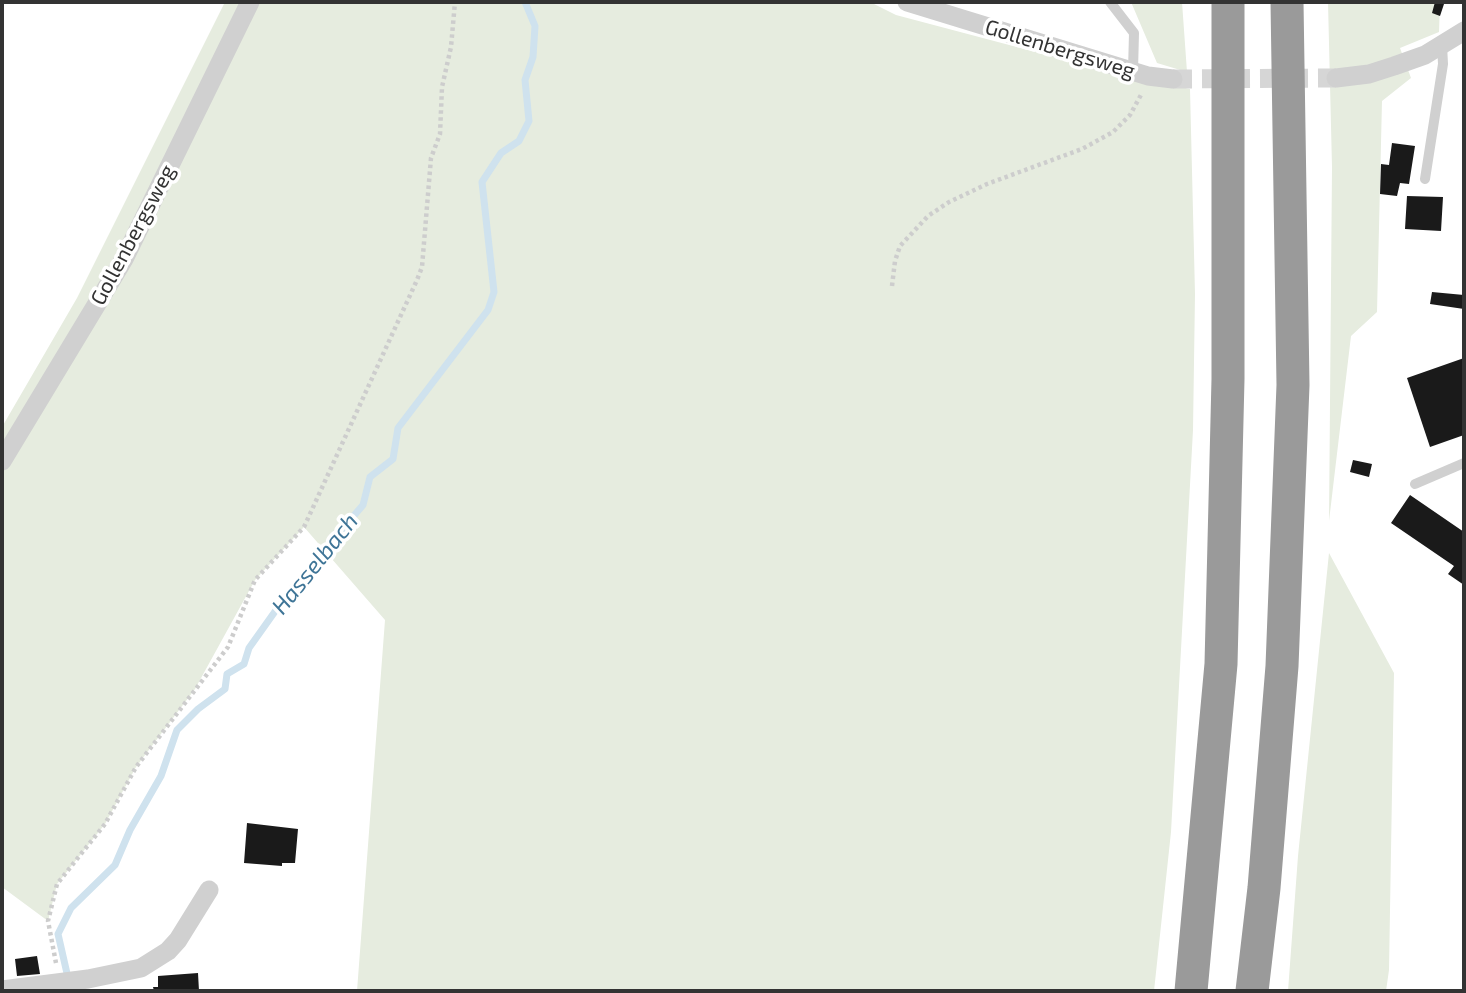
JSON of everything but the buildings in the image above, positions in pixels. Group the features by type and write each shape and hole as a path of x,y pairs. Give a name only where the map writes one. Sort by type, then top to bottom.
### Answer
{"highway":[{"path":"1191,991 1221,664 1228,379 1228,2"},
{"path":"1252,991 1264,888 1282,666 1293,385 1287,2"}],"street":[{"name":"Gollenbergsweg","path":"2,461 124,259 250,2"},
{"name":"Gollenbergsweg","path":"907,2 1141,74 1173,79"},
{"path":"1336,78 1369,75 1425,55 1464,31"},
{"path":"2,990 88,979 141,968 161,956 189,926 209,890"}],"lane":[{"path":"1110,2 1134,33 1141,74"},
{"path":"1425,179 1443,64 1442,44"},
{"path":"1415,484 1464,463"}],"path":[{"path":"58,983 56,952 48,921 57,884 105,824 136,767 228,647 255,580 304,527 417,280 422,267 431,158 440,134 442,87 451,47 455,2"},
{"path":"892,286 900,246 928,216 949,202 987,184 1082,149 1113,132 1130,115 1141,74"}],"shaded area":[{"path":"225,2 244,2 122,255 2,450 2,427 77,298"},
{"path":"259,2 870,2 896,15 1130,77 1190,89 1195,294 1193,430 1171,832 1154,991 357,991 385,620 304,527 255,580 195,689 136,767 105,824 57,884 48,921 2,887 2,469"},
{"path":"1131,2 1182,2 1187,72 1157,63"},
{"path":"1328,2 1440,2 1439,32 1400,48 1411,78 1382,101 1377,312 1351,336 1329,521 1332,167"},
{"path":"1329,553 1394,673 1389,970 1386,991 1288,991 1298,856"}],"waterway":[{"name":"Hasselbach","path":"71,991 58,934 71,908 115,865 130,830 161,776 177,730 198,709 225,689 227,674 244,664 249,648 291,589 363,505 370,477 393,459 398,428 488,310 494,292 482,182 501,153 519,141 529,121 525,80 533,57 535,26 525,2"}],"tunnel":[{"path":"1173,79 1336,78"}]}
